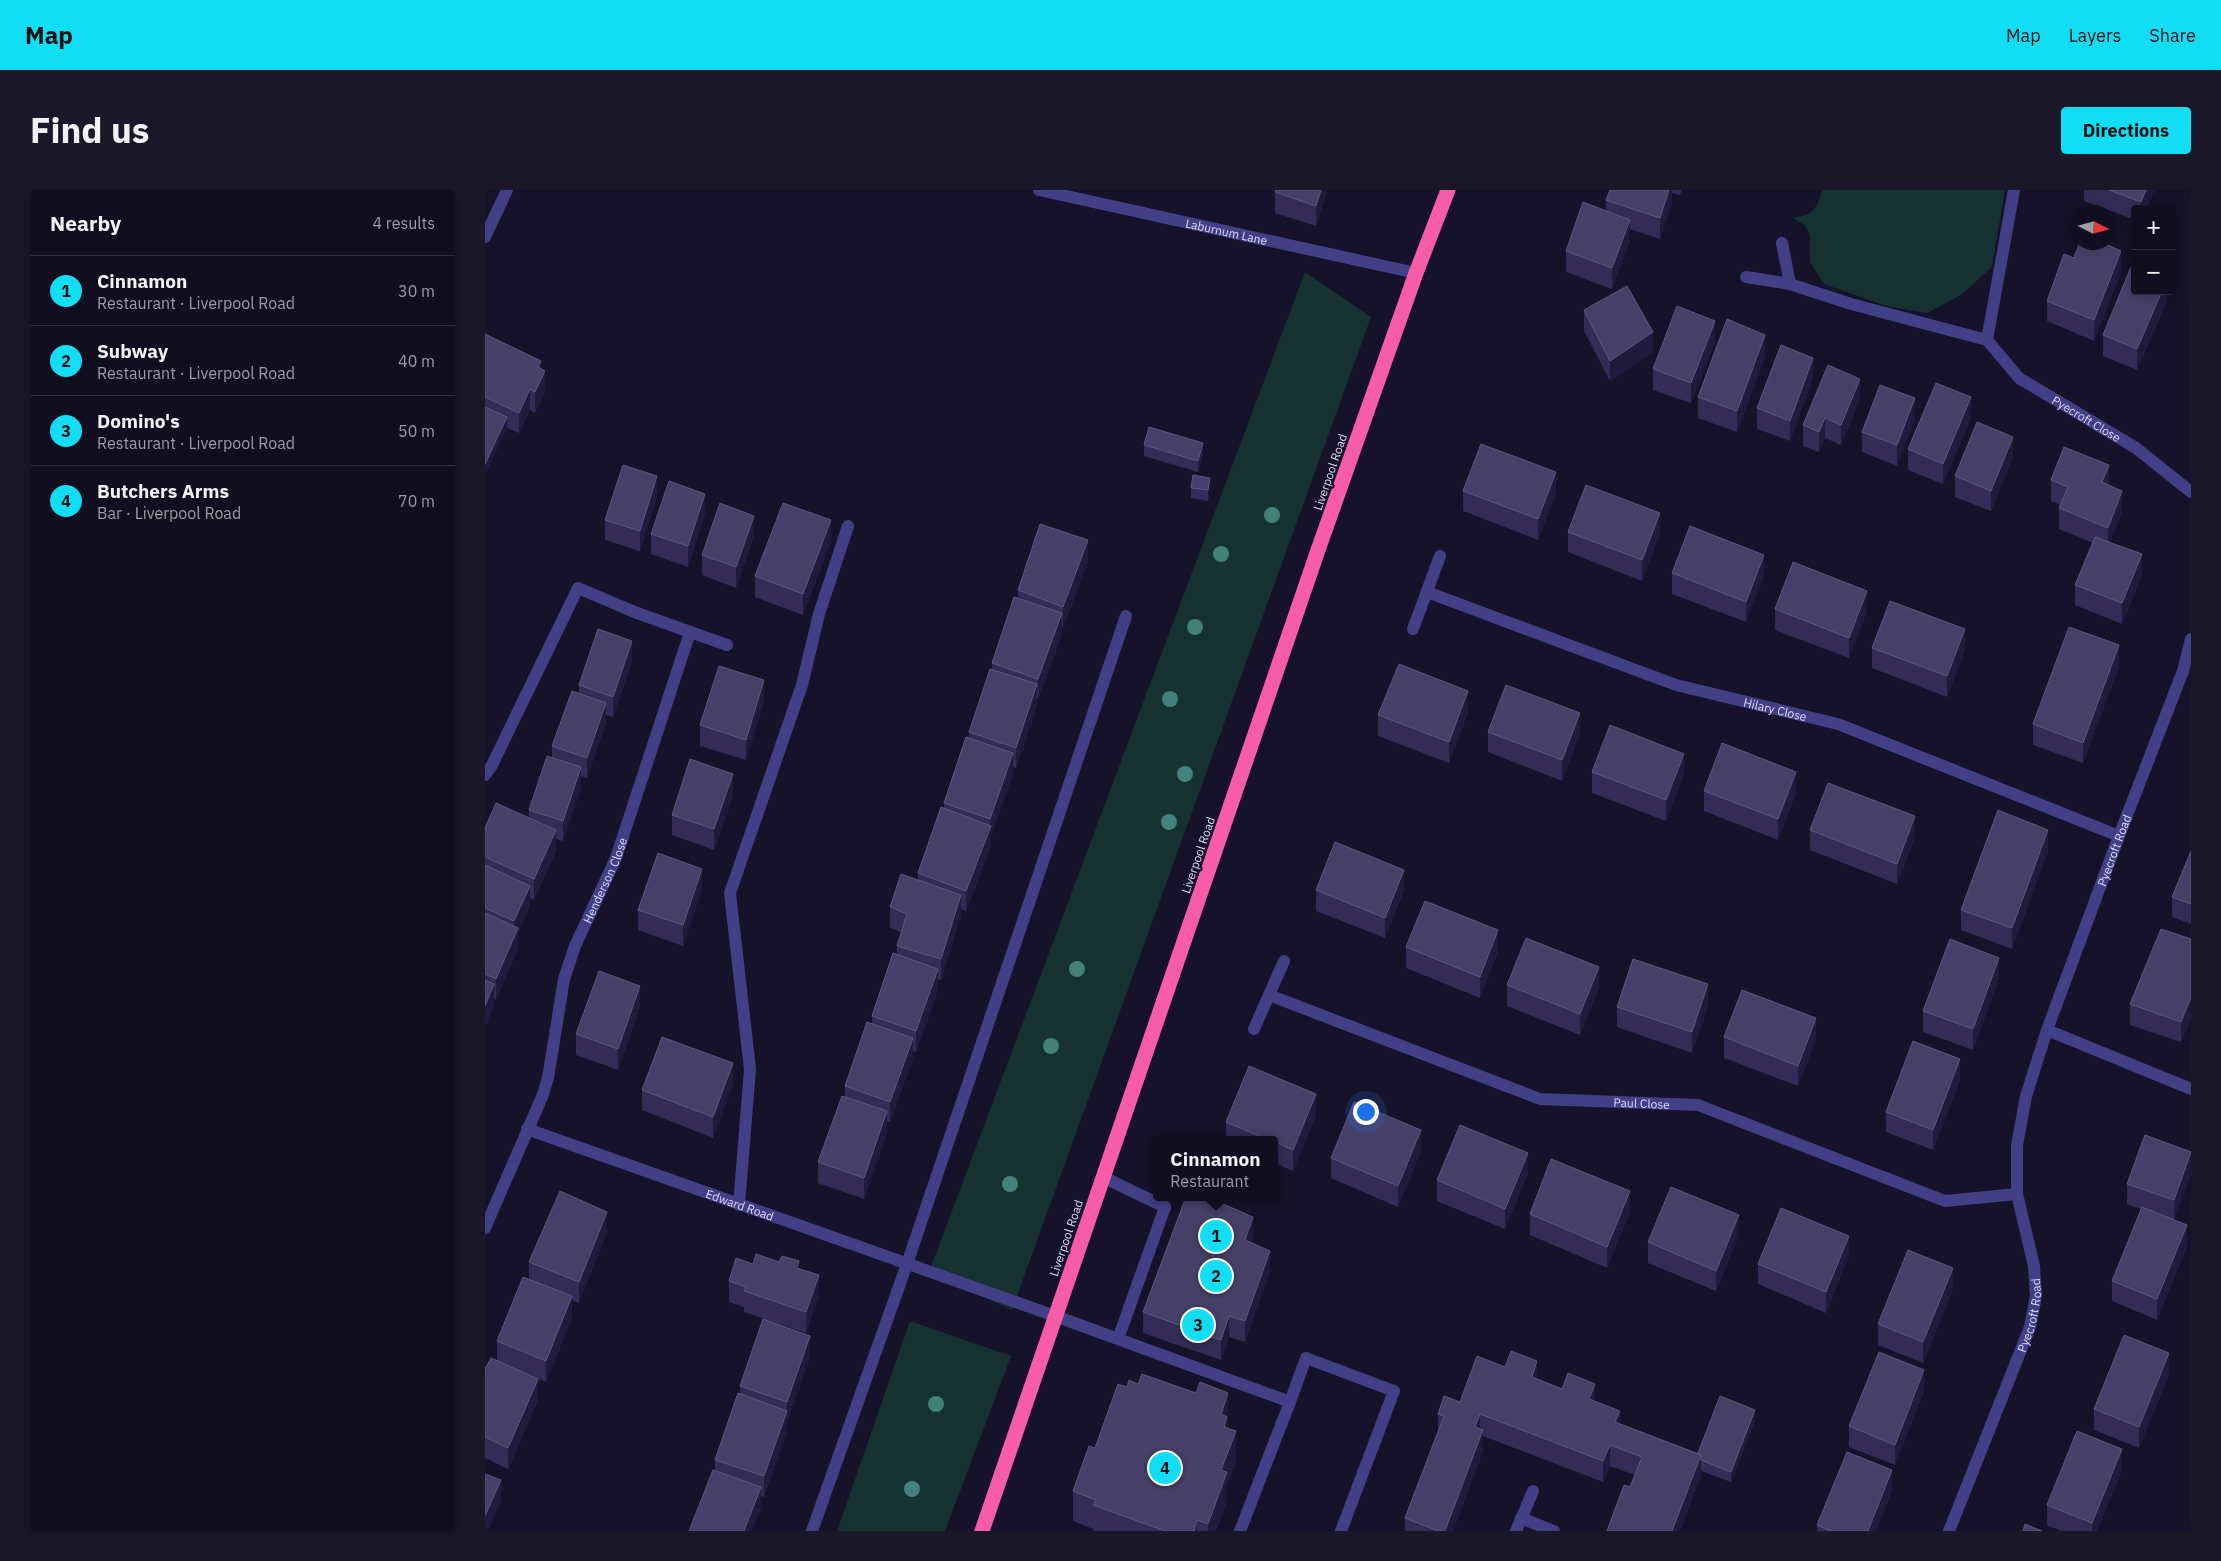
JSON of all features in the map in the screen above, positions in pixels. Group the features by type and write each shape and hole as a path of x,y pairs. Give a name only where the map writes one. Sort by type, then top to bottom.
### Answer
{"highway":[{"name":"Liverpool Road","path":"982,1531 1314,562 1416,273 1448,190"}],"street":[{"path":"485,237 507,190"},
{"name":"Laburnum Lane","path":"1039,190 1416,273"},
{"path":"1746,277 1790,284 1851,304 1987,340 2014,190"},
{"path":"1783,243 1790,284"},
{"name":"Pyecroft Close","path":"1987,340 2019,378 2136,448 2191,492"},
{"path":"739,1205 750,1069 731,893 802,685 819,614 847,526"},
{"path":"1413,629 1441,556"},
{"path":"485,775 492,765 578,588 637,613 727,645"},
{"name":"Hilary Close","path":"1427,592 1676,685 1838,724 2119,836"},
{"path":"812,1531 907,1264 1126,616"},
{"name":"Henderson Close","path":"527,1129 548,1078 557,1012 572,954 587,916 616,858 690,632"},
{"name":"Pyecroft Road","path":"1949,1531 2030,1327 2036,1296 2035,1266 2017,1194 2017,1145 2026,1096 2047,1030 2183,671 2191,639"},
{"path":"1254,1029 1283,961"},
{"name":"Paul Close","path":"1269,995 1540,1099 1698,1105 1945,1200 2017,1194"},
{"path":"2047,1030 2191,1089"},
{"path":"485,1228 527,1129"},
{"name":"Edward Road","path":"527,1129 1055,1316 1290,1402"},
{"path":"1103,1177 1165,1207 1118,1339"},
{"path":"1240,1531 1307,1358 1395,1391 1341,1531"},
{"path":"1516,1531 1533,1491"},
{"path":"1521,1518 1554,1531"}],"green space":[{"path":"1822,190 2005,190 1992,267 1961,295 1927,313 1886,306 1824,284 1810,262 1810,235 1805,225 1792,218 1813,210 1816,207"},
{"path":"1305,272 1371,317 1012,1310 929,1272"},
{"path":"910,1321 1011,1356 945,1531 837,1531"}],"building":[{"path":"1276,190 1321,190 1316,206 1275,192"},
{"path":"1610,190 1669,190 1660,218 1606,200"},
{"path":"2109,190 2146,190 2141,202"},
{"path":"1583,202 1630,220 1612,268 1566,251"},
{"path":"2116,249 2121,251 2094,320 2047,301 2064,254 2074,258 2077,250"},
{"path":"2131,267 2131,295 2160,295 2137,349 2103,335"},
{"path":"1627,286 1653,332 1610,361 1584,310"},
{"path":"1677,306 1715,321 1691,383 1653,369"},
{"path":"1727,319 1765,335 1737,411 1698,397"},
{"path":"485,334 541,361 538,367 545,371 535,392 530,389 519,413 485,397"},
{"path":"1781,345 1813,358 1790,421 1757,408"},
{"path":"1828,365 1860,379 1841,425 1825,418 1819,432 1803,425"},
{"path":"1936,383 1971,397 1943,464 1908,449"},
{"path":"1880,385 1915,398 1897,445 1862,432"},
{"path":"485,407 507,417 485,464"},
{"path":"1977,422 2013,437 1991,491 1955,476"},
{"path":"1149,427 1203,443 1198,461 1144,445"},
{"path":"1481,444 1556,472 1538,519 1463,491"},
{"path":"2064,447 2109,465 2102,482 2122,491 2108,528 2059,508 2068,487 2051,480"},
{"path":"623,465 657,476 640,531 605,520"},
{"path":"1193,475 1210,478 1208,490 1191,488"},
{"path":"669,481 705,494 688,546 651,534"},
{"path":"1586,485 1660,513 1642,560 1568,532"},
{"path":"720,503 754,516 736,567 702,555"},
{"path":"783,503 831,520 803,594 755,576"},
{"path":"1040,524 1088,540 1063,607 1018,590"},
{"path":"1690,526 1764,555 1746,602 1672,573"},
{"path":"2095,537 2142,554 2122,603 2075,585"},
{"path":"1793,562 1867,591 1849,638 1775,609"},
{"path":"1014,597 1062,613 1038,679 992,663"},
{"path":"1890,601 1965,629 1947,676 1872,648"},
{"path":"2069,627 2119,645 2083,743 2033,724"},
{"path":"598,629 632,641 613,697 579,685"},
{"path":"1399,664 1468,691 1449,742 1378,715"},
{"path":"719,666 764,680 746,740 700,725"},
{"path":"990,669 1037,684 1016,748 969,732"},
{"path":"1506,685 1580,713 1562,760 1488,732"},
{"path":"572,691 606,703 587,758 552,746"},
{"path":"1610,725 1684,754 1666,800 1592,772"},
{"path":"966,737 1013,753 990,819 944,803"},
{"path":"1722,743 1796,772 1778,819 1704,791"},
{"path":"547,756 581,767 563,821 529,810"},
{"path":"690,759 733,774 714,829 672,815"},
{"path":"1828,783 1915,816 1897,864 1810,830"},
{"path":"496,803 556,830 534,879 485,857 485,828"},
{"path":"941,807 991,826 966,891 918,873"},
{"path":"1998,810 2048,830 2012,928 1961,910"},
{"path":"1335,842 1404,870 1385,918 1316,890"},
{"path":"2191,851 2191,904 2172,897"},
{"path":"658,853 702,869 683,925 638,910"},
{"path":"485,865 530,886 514,921 485,908"},
{"path":"901,874 961,895 941,959 897,946 907,914 890,907"},
{"path":"1425,901 1498,930 1480,977 1406,947"},
{"path":"485,913 518,928 496,979 485,974"},
{"path":"2161,929 2191,939 2191,997 2181,1022 2130,1004"},
{"path":"1526,938 1599,967 1580,1014 1507,985"},
{"path":"1950,939 1999,958 1973,1029 1923,1011"},
{"path":"893,953 938,969 916,1031 872,1016"},
{"path":"1633,959 1708,984 1692,1032 1617,1007"},
{"path":"599,971 640,986 618,1049 576,1034"},
{"path":"485,980 494,984 485,1006"},
{"path":"1742,990 1816,1018 1798,1066 1724,1037"},
{"path":"867,1022 913,1038 890,1102 845,1086"},
{"path":"662,1037 733,1063 713,1117 642,1090"},
{"path":"1913,1041 1960,1059 1933,1130 1886,1112"},
{"path":"1249,1066 1316,1094 1293,1150 1278,1143 1278,1136 1259,1136 1226,1122"},
{"path":"842,1096 887,1111 864,1178 818,1162"},
{"path":"1354,1102 1421,1130 1398,1186 1331,1158"},
{"path":"1460,1125 1528,1153 1505,1209 1437,1180"},
{"path":"2145,1135 2191,1152 2174,1200 2127,1184"},
{"path":"1551,1159 1630,1191 1607,1247 1530,1214"},
{"path":"1671,1187 1739,1215 1716,1271 1648,1242"},
{"path":"560,1191 607,1212 579,1282 529,1262"},
{"path":"1185,1201 1216,1201 1253,1217 1245,1240 1270,1251 1245,1321 1229,1316 1221,1340 1143,1312"},
{"path":"2142,1207 2187,1225 2157,1299 2112,1281"},
{"path":"1781,1208 1849,1236 1826,1292 1758,1264"},
{"path":"1908,1250 1953,1268 1923,1342 1878,1324"},
{"path":"756,1254 779,1262 782,1256 799,1261 797,1268 819,1275 806,1312 744,1291 746,1287 729,1281 736,1258 753,1264"},
{"path":"523,1277 572,1296 546,1361 497,1341"},
{"path":"763,1319 810,1336 787,1402 740,1386"},
{"path":"2124,1335 2169,1353 2139,1427 2094,1409"},
{"path":"1511,1351 1537,1361 1532,1377 1562,1389 1568,1373 1595,1384 1589,1399 1620,1411 1615,1422 1701,1455 1672,1531 1607,1531 1624,1485 1630,1487 1642,1457 1610,1445 1603,1461 1480,1414 1475,1427 1483,1430 1445,1531 1438,1531 1405,1518 1444,1416 1438,1414 1444,1396 1460,1402 1477,1356 1505,1367"},
{"path":"1879,1352 1924,1370 1895,1445 1849,1426"},
{"path":"491,1358 538,1379 508,1448 485,1437 485,1369"},
{"path":"1142,1374 1196,1393 1200,1382 1228,1393 1221,1414 1227,1417 1224,1427 1236,1431 1221,1470 1227,1472 1208,1524 1197,1520 1194,1531 1165,1531 1093,1505 1096,1500 1073,1491 1089,1446 1095,1448 1118,1384 1127,1387 1129,1380 1138,1384"},
{"path":"738,1393 787,1411 764,1476 715,1460"},
{"path":"1720,1396 1755,1410 1731,1472 1701,1460 1701,1455 1698,1453"},
{"path":"2077,1431 2122,1449 2092,1523 2047,1505"},
{"path":"1847,1452 1892,1470 1868,1531 1831,1531 1817,1525"},
{"path":"713,1470 761,1487 744,1531 689,1531"},
{"path":"485,1474 501,1480 485,1516"},
{"path":"2025,1524 2042,1531 2023,1531"}],"place":[{"name":"Cinnamon","path":"1216,1236"},
{"name":"Subway","path":"1216,1276"},
{"name":"Domino's","path":"1198,1325"},
{"name":"Butchers Arms","path":"1165,1468"}]}
